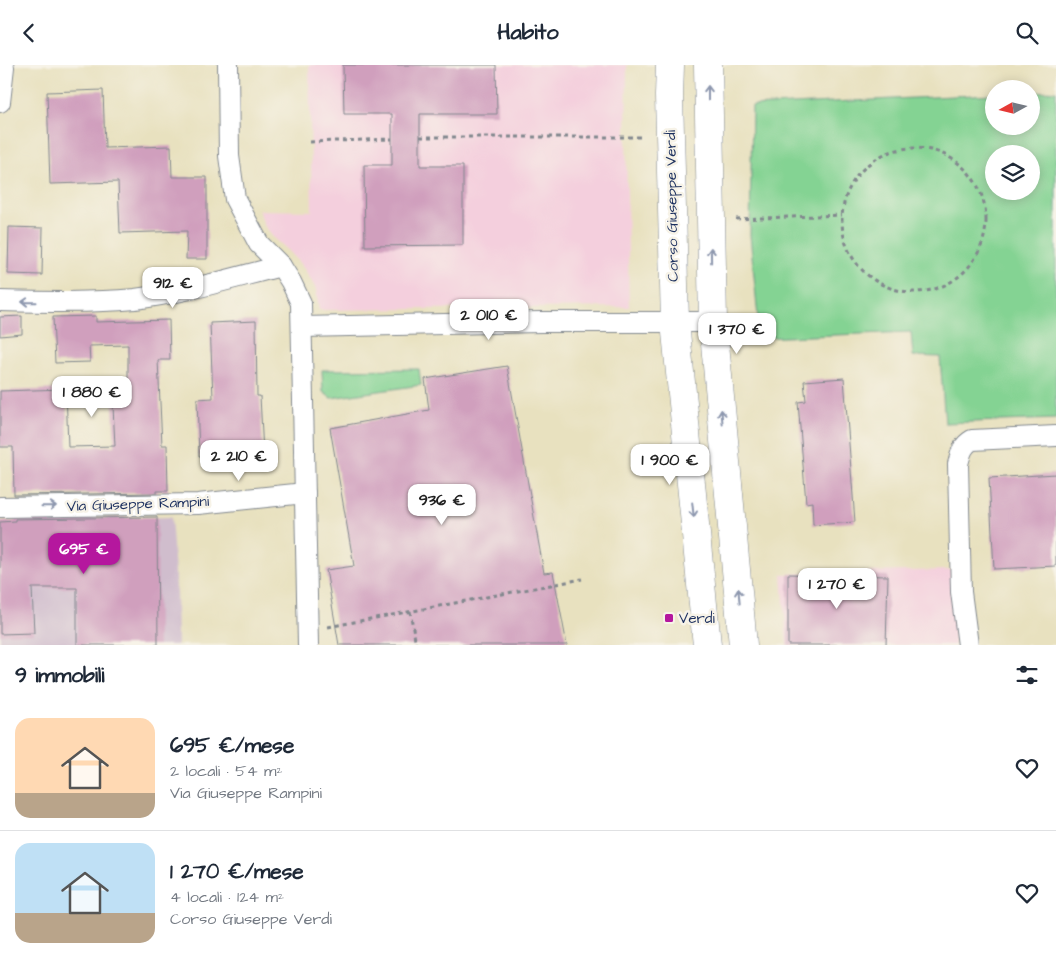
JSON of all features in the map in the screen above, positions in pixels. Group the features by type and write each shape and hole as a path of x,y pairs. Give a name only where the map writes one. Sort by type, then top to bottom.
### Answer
{"street":[{"path":"228,65 229,156 235,199 259,244 281,266 292,282 301,303 308,638"},
{"name":"Corso Giuseppe Verdi","path":"670,65 669,105 675,322 707,645"},
{"path":"708,65 713,322 743,645"},
{"path":"0,102 4,67"},
{"path":"0,301 58,303 135,299 203,286 281,266"},
{"path":"302,327 542,322 713,322"},
{"path":"968,645 961,592 958,464 962,449 972,440 1056,436"},
{"name":"Via Giuseppe Rampini","path":"0,507 198,504 305,493"}],"path":[{"path":"420,137 626,136"},
{"path":"310,142 392,139"},
{"path":"920,148 943,153 962,165 976,183 985,204 986,227 980,251 966,271 945,286 921,292 896,290 874,280 856,262 845,240 842,215 848,193 859,173 877,158 898,149 920,148"},
{"path":"711,220 842,215"},
{"path":"308,638 410,611 582,579"},
{"path":"410,611 416,645"}],"shaded area":[{"path":"309,65 627,65 626,136 629,307 319,310 316,289 305,270 290,252 272,236 264,225 259,210 312,211"},
{"path":"171,517 176,587 177,645 0,645 0,522"},
{"path":"951,570 955,645 787,645 782,574"}],"green space":[{"path":"1056,91 1056,419 945,423 940,357 913,356 911,332 760,338 750,235 752,106 985,94 985,135 1040,135 1040,92"},
{"path":"419,369 421,385 331,398 323,392 322,370"}],"building":[{"path":"343,65 496,65 497,114 420,114 420,166 463,166 463,245 365,246 364,165 392,165 392,114 344,114"},
{"path":"103,90 105,148 171,146 172,177 207,177 207,259 186,259 187,231 120,233 118,182 50,184 47,92"},
{"path":"9,227 43,228 42,275 8,274"},
{"path":"22,316 22,334 0,336 0,317"},
{"path":"96,316 96,322 169,320 170,360 158,360 162,445 167,445 168,491 157,491 157,493 14,495 13,447 0,447 0,391 66,389 68,447 115,446 112,386 128,385 128,345 89,346 90,362 55,363 53,317"},
{"path":"256,321 257,396 260,396 263,453 199,456 197,399 213,398 210,323"},
{"path":"507,366 544,573 553,572 567,645 339,645 326,570 354,566 330,428 429,410 425,379"},
{"path":"844,378 855,522 813,525 812,502 806,503 798,402 806,401 804,381"},
{"path":"1056,474 1056,566 994,569 989,478"},
{"path":"157,517 158,645 77,645 77,588 32,588 34,633 0,634 0,522 15,521 15,519"},
{"path":"788,574 888,576 886,645 788,645"}],"place":[{"name":"Verdi","path":"669,618"}]}
